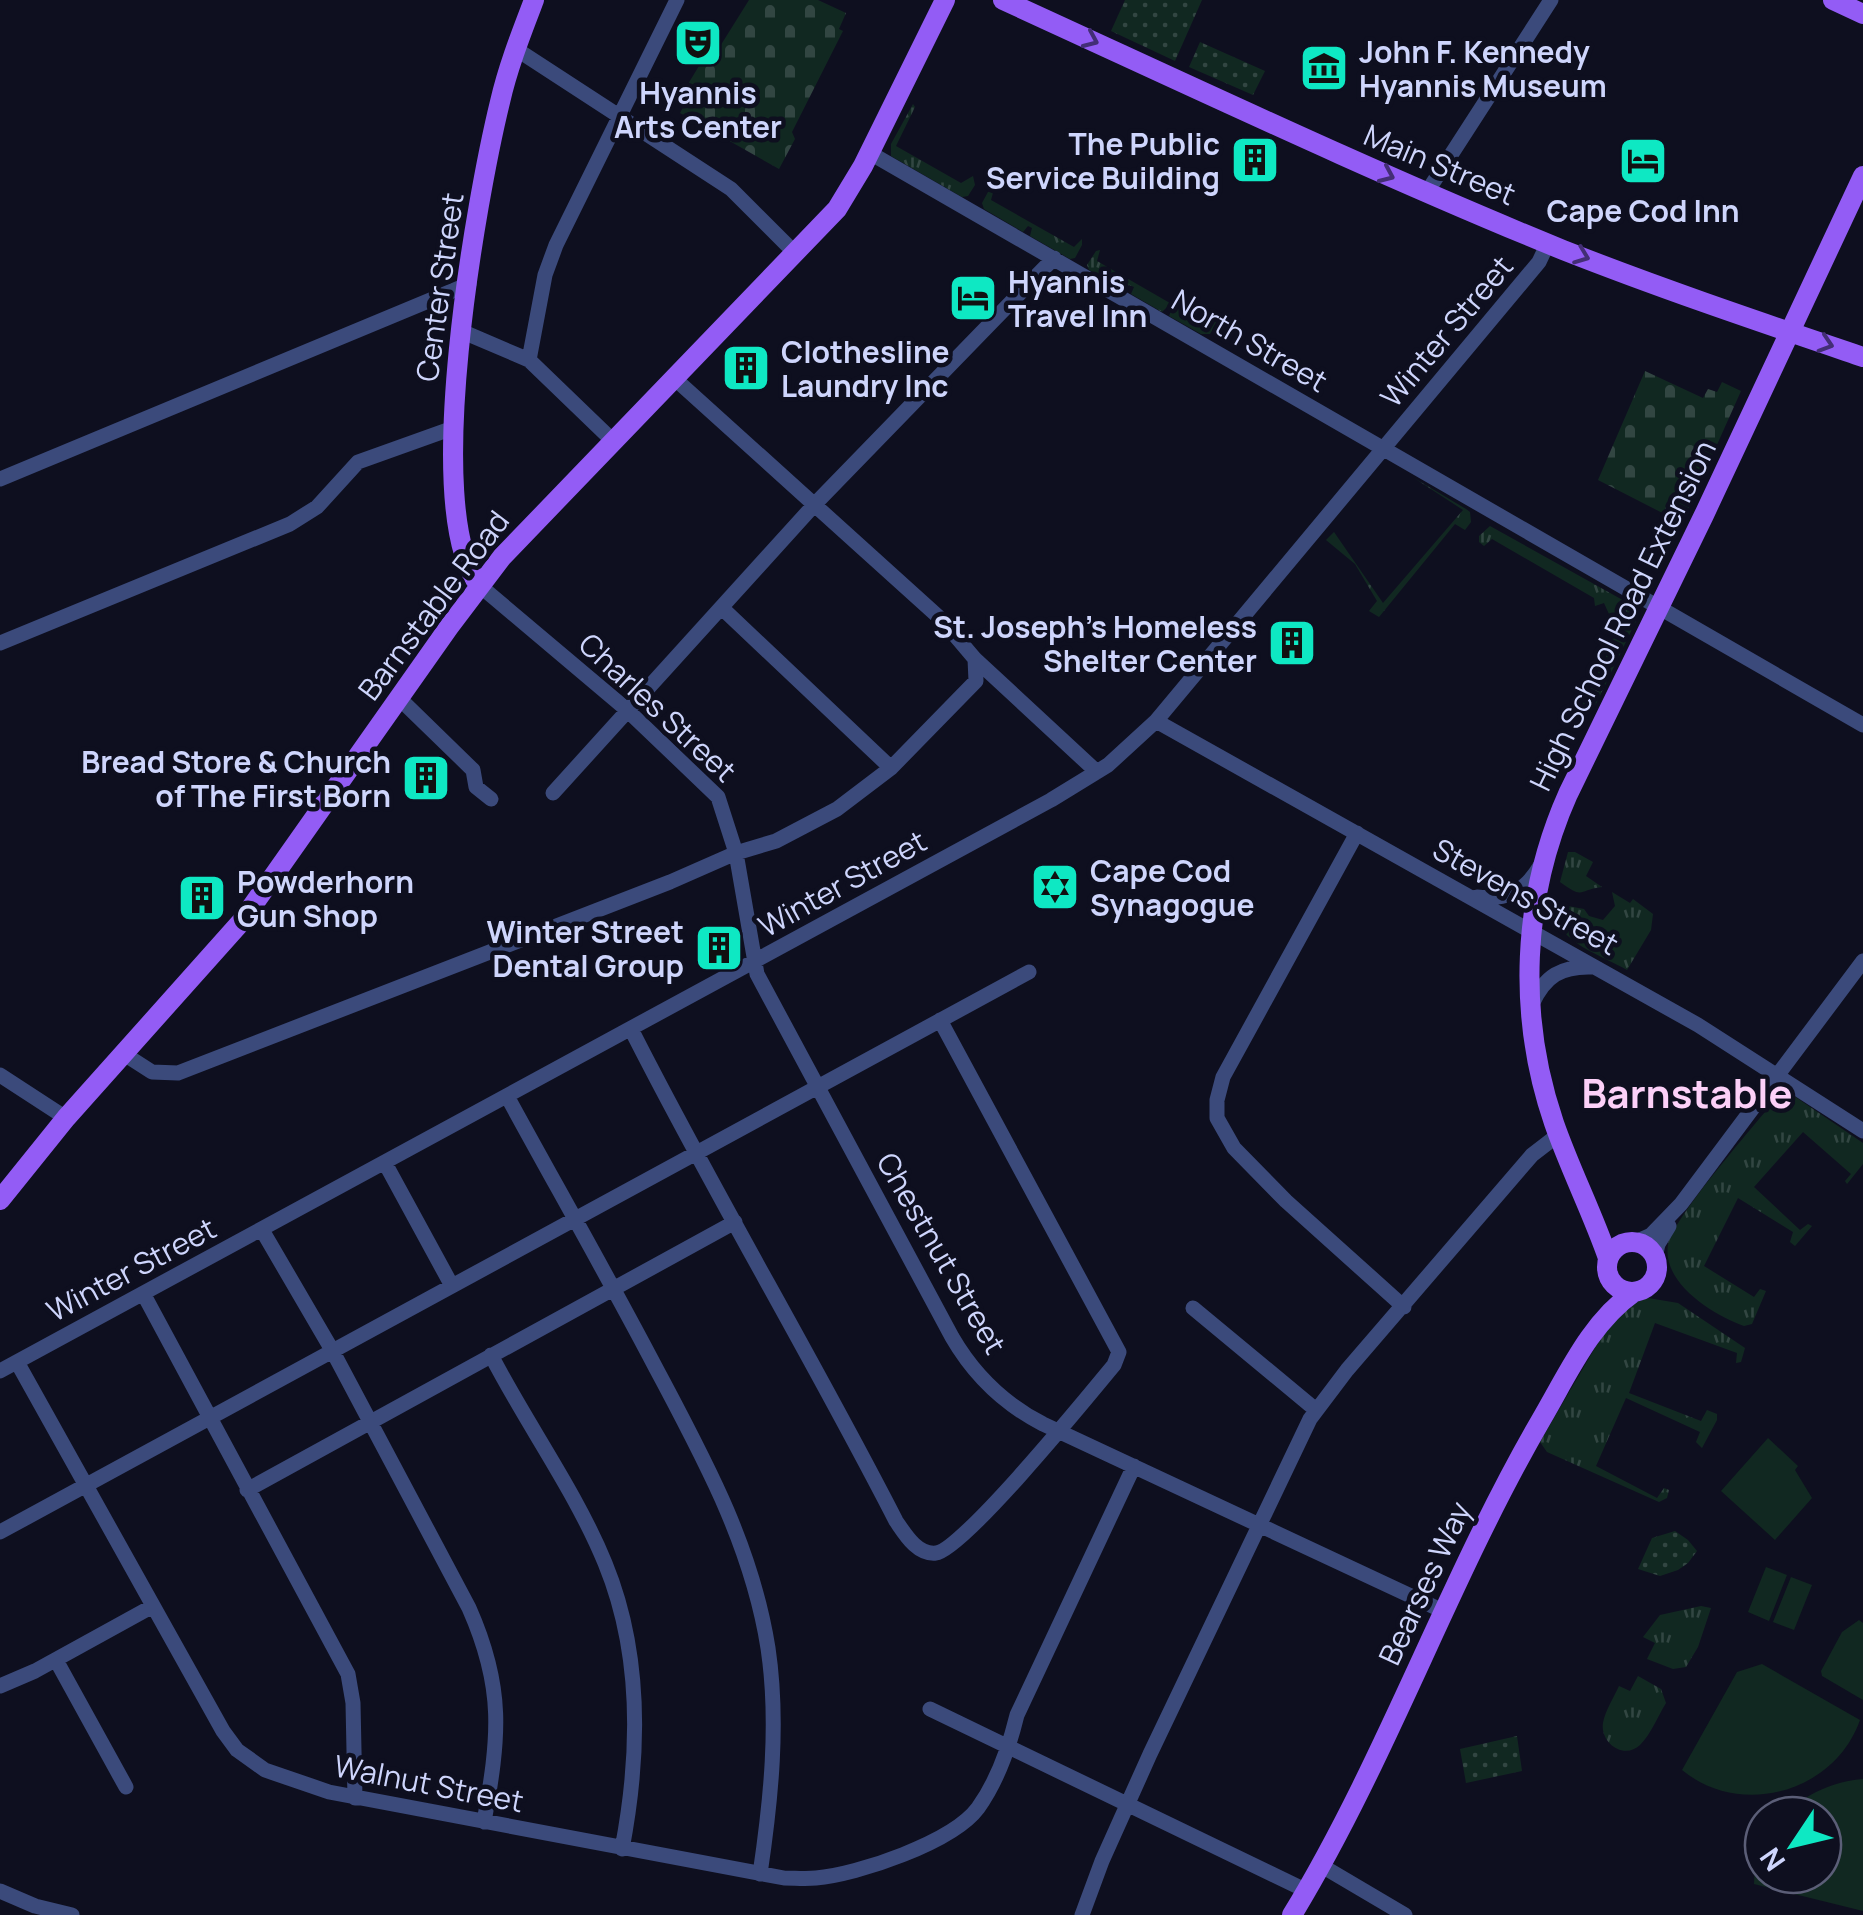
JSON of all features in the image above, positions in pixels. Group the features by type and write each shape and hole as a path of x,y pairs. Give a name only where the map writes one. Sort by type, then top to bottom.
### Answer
{"main road":[{"name":"Center Street","path":"479,585 469,570 459,532 452,428 462,330 490,146 516,49 534,0"},
{"name":"Barnstable Road","path":"0,1200 66,1118 241,922 479,585 522,533 837,208 870,153 946,0"},
{"name":"Main Street","path":"1003,0 1548,243 1863,357"},
{"path":"1833,0 1863,14"},
{"name":"High School Road Extension","path":"1530,930 1544,858 1568,794 1863,176"},
{"path":"1530,930 1531,1008 1544,1090 1558,1135 1590,1205 1619,1255 1622,1290 1645,1289 1655,1278 1655,1258 1647,1248 1619,1255"},
{"path":"1594,1331 1619,1255"},
{"name":"Bearses Way","path":"1292,1915 1362,1786 1484,1523 1594,1331 1612,1308 1634,1292"}],"street":[{"path":"529,360 545,275 556,245 676,0"},
{"path":"1427,192 1551,0"},
{"path":"516,49 740,195 795,253"},
{"name":"North Street","path":"870,153 1863,725"},
{"name":"Winter Street","path":"0,1371 1097,772 1156,720 1510,299 1539,262 1548,243"},
{"path":"552,793 815,504 1054,258"},
{"path":"0,480 469,284"},
{"path":"462,330 529,360 612,440"},
{"path":"674,378 942,620 974,659 1097,772"},
{"path":"0,643 290,524 317,506 358,462 452,428"},
{"name":"Charles Street","path":"479,585 626,709 718,796 736,854 754,962"},
{"path":"722,609 890,768"},
{"path":"124,1054 152,1072 178,1073 736,854 776,842 812,825 890,768 976,682 974,659"},
{"path":"399,698 473,770 476,787 491,799"},
{"name":"Stevens Street","path":"1156,720 1596,967 1778,1075 1863,1131"},
{"path":"1357,834 1224,1077 1216,1107 1224,1135 1246,1163 1404,1307"},
{"path":"1471,897 1500,898 1516,892 1533,878 1544,858"},
{"path":"1655,1258 1658,1244 1681,1204 1863,961"},
{"name":"Chestnut Street","path":"754,962 816,1086 966,1359 997,1394 1057,1431 1443,1611"},
{"path":"1531,1008 1540,988 1553,974 1567,968 1596,967"},
{"path":"0,1532 1029,972"},
{"path":"631,1029 896,1521 921,1549 938,1554 955,1544 1057,1431 1114,1365 1118,1346 940,1020"},
{"path":"0,1075 66,1118"},
{"path":"507,1096 717,1484 743,1544 766,1640 773,1696 771,1776 760,1874"},
{"path":"1082,1915 1102,1860 1316,1410 1532,1155 1558,1135"},
{"path":"386,1163 452,1286"},
{"path":"1619,1255 1651,1235 1681,1204"},
{"path":"247,1490 735,1222"},
{"path":"262,1230 332,1350 469,1608 491,1662 497,1718 484,1822"},
{"path":"144,1295 348,1674 353,1703 355,1798"},
{"path":"1193,1308 1316,1410"},
{"path":"491,1355 592,1536 614,1586 630,1663 635,1713 634,1782 622,1848"},
{"name":"Walnut Street","path":"17,1362 214,1715 237,1750 278,1777 355,1798 760,1874 805,1879 843,1873 939,1837 969,1818 978,1807 1009,1748 1017,1715 1134,1466"},
{"path":"0,1686 153,1606"},
{"path":"56,1660 126,1787"},
{"path":"930,1710 1307,1891"},
{"path":"1322,1866 1405,1915"},
{"path":"0,1892 72,1915"}],"green space":[{"path":"749,0 818,0 846,13 839,29 843,31 792,132 795,139 779,169 680,113 691,93 685,89 702,61 709,64"},
{"path":"1125,0 1202,0 1175,61 1111,31"},
{"path":"1200,42 1265,71 1253,95 1189,67"},
{"path":"913,104 896,146 961,183 973,176 975,185 968,196 962,197 891,156 891,144"},
{"path":"994,189 991,200 1074,247 1082,239 1075,258 1070,259 1030,236 1032,228 1028,226 1023,232 984,209 982,203"},
{"path":"1100,250 1097,261 1208,325 1215,316 1217,322 1210,334 1201,334 1169,316 1172,309 1168,306 1162,312 1131,294 1134,287 1129,285 1124,290 1089,270 1087,265"},
{"path":"1645,371 1703,398 1708,389 1717,392 1722,382 1741,391 1682,523 1598,480"},
{"path":"1414,478 1470,512 1471,522 1465,530 1455,524 1379,617 1369,611 1377,601 1355,564 1326,540 1334,532 1383,603 1463,510"},
{"path":"1490,526 1635,610 1636,621 1594,708 1586,716 1573,712 1570,706 1582,706 1609,650 1602,644 1619,636 1604,603 1595,606 1594,598 1492,539 1484,546 1479,536"},
{"path":"1568,852 1593,862 1586,876 1602,887 1578,892 1560,882"},
{"path":"1612,892 1630,903 1633,899 1653,914 1651,930 1627,970 1572,940 1557,922 1554,911 1568,906 1584,909 1589,916 1603,920 1615,906"},
{"path":"1784,1095 1794,1096 1863,1143 1863,1164 1847,1184 1851,1174 1803,1132 1754,1187 1800,1230 1808,1224 1812,1226 1795,1246 1790,1242 1793,1232 1738,1198 1704,1266 1754,1297 1760,1289 1766,1291 1752,1324 1744,1326 1692,1296 1673,1273 1668,1245 1683,1215 1715,1172 1775,1100"},
{"path":"1648,1298 1678,1303 1745,1348 1741,1362 1736,1363 1737,1353 1655,1323 1629,1393 1701,1421 1707,1410 1717,1414 1717,1420 1702,1448 1696,1442 1700,1432 1626,1398 1596,1466 1657,1498 1664,1488 1669,1490 1667,1498 1659,1502 1547,1452 1540,1442 1613,1317 1636,1301"},
{"path":"1768,1438 1798,1466 1795,1470 1812,1498 1775,1540 1721,1491"},
{"path":"1675,1531 1697,1551 1688,1563 1660,1576 1638,1569 1652,1538"},
{"path":"1766,1567 1787,1575 1769,1621 1748,1612"},
{"path":"1791,1577 1812,1585 1794,1630 1773,1622"},
{"path":"1701,1606 1711,1608 1698,1647 1686,1667 1673,1669 1647,1659 1655,1643 1643,1637 1660,1615"},
{"path":"1859,1620 1863,1623 1863,1700 1822,1676 1821,1671 1842,1632"},
{"path":"1762,1664 1860,1720 1848,1745 1830,1765 1808,1780 1758,1795 1731,1793 1706,1785 1682,1770 1737,1672"},
{"path":"1638,1676 1661,1689 1666,1703 1640,1745 1620,1750 1605,1737 1604,1718 1619,1686 1630,1691"},
{"path":"1517,1736 1522,1771 1466,1783 1460,1749"},
{"path":"1863,1779 1863,1911 1798,1895 1843,1895 1843,1795 1812,1795"}],"place":[{"name":"Hyannis Arts Center","path":"698,43"},
{"name":"John F. Kennedy Hyannis Museum","path":"1324,68"},
{"name":"The Public Service Building","path":"1255,160"},
{"name":"Cape Cod Inn","path":"1643,161"},
{"name":"Hyannis Travel Inn","path":"973,298"},
{"name":"Clothesline Laundry Inc","path":"746,368"},
{"name":"St. Joseph's Homeless Shelter Center","path":"1292,643"},
{"name":"Bread Store & Church of The First Born","path":"426,778"},
{"name":"Cape Cod Synagogue","path":"1055,887"},
{"name":"Powderhorn Gun Shop","path":"202,898"},
{"name":"Winter Street Dental Group","path":"719,948"}],"district":[{"name":"Barnstable","path":"1687,1092"}]}
